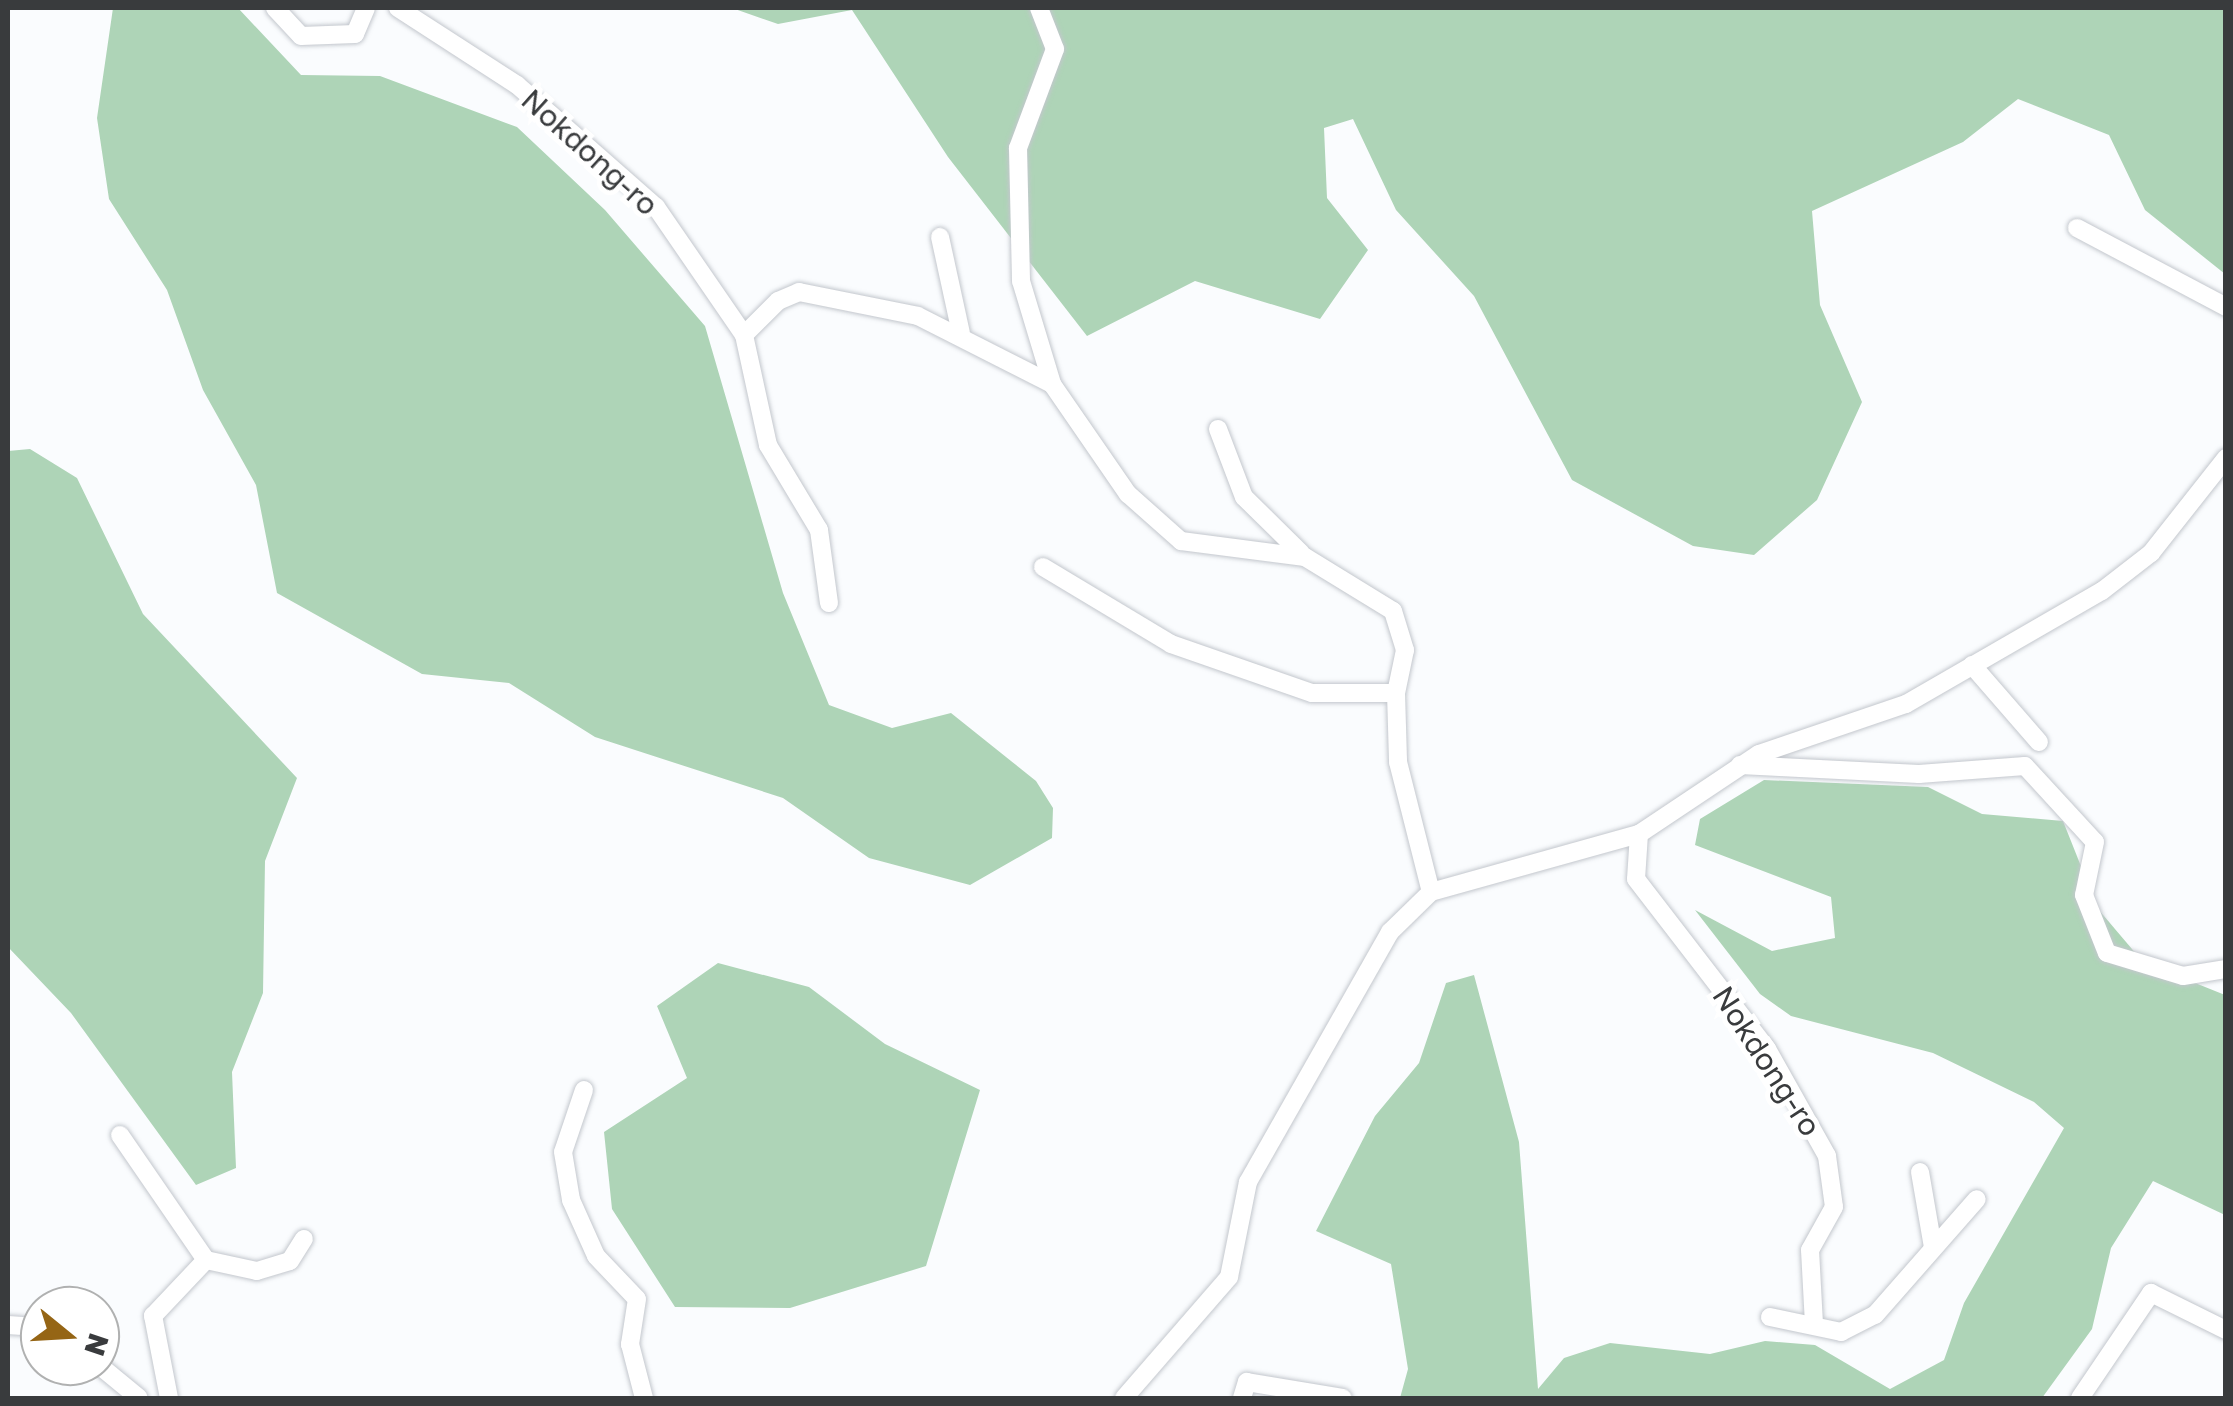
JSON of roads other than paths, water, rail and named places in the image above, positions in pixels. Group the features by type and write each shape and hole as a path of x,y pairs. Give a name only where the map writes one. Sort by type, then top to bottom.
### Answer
{"street":[{"path":"275,8 301,36 355,34 366,8"},
{"name":"Nokdong-ro","path":"398,8 517,86 656,207 744,336 768,445 819,530 830,603"},
{"path":"1039,8 1055,48 1018,148 1021,281 1052,384 1128,494 1181,541 1305,556"},
{"path":"2077,228 2226,307"},
{"path":"940,237 961,334"},
{"path":"744,336 799,292 961,334 1052,384"},
{"path":"1218,429 1244,497 1305,556 1393,611 1405,650 1396,693 1398,762 1430,892"},
{"path":"1124,1398 1229,1277 1248,1182 1390,932 1430,892 1639,834 1740,765 1906,704 2150,553 2226,458"},
{"path":"1043,566 1171,644 1312,693 1396,693"},
{"path":"1972,665 2039,742"},
{"path":"1740,765 1918,774 2024,766 2095,842 2084,896 2107,953 2183,976 2226,969"},
{"name":"Nokdong-ro","path":"1639,834 1636,879 1767,1049 1828,1156 1834,1208 1810,1250 1814,1325"},
{"path":"584,1090 563,1152 571,1200 596,1256 637,1299 630,1344 644,1398"},
{"path":"120,1135 206,1260 257,1272 290,1262 304,1239"},
{"path":"1920,1172 1934,1247"},
{"path":"1770,1317 1842,1332 1875,1315 1977,1199"},
{"path":"169,1398 153,1316 206,1260"},
{"path":"2080,1398 2151,1292 2226,1330"},
{"path":"1242,1398 1247,1382 1343,1398"}]}
